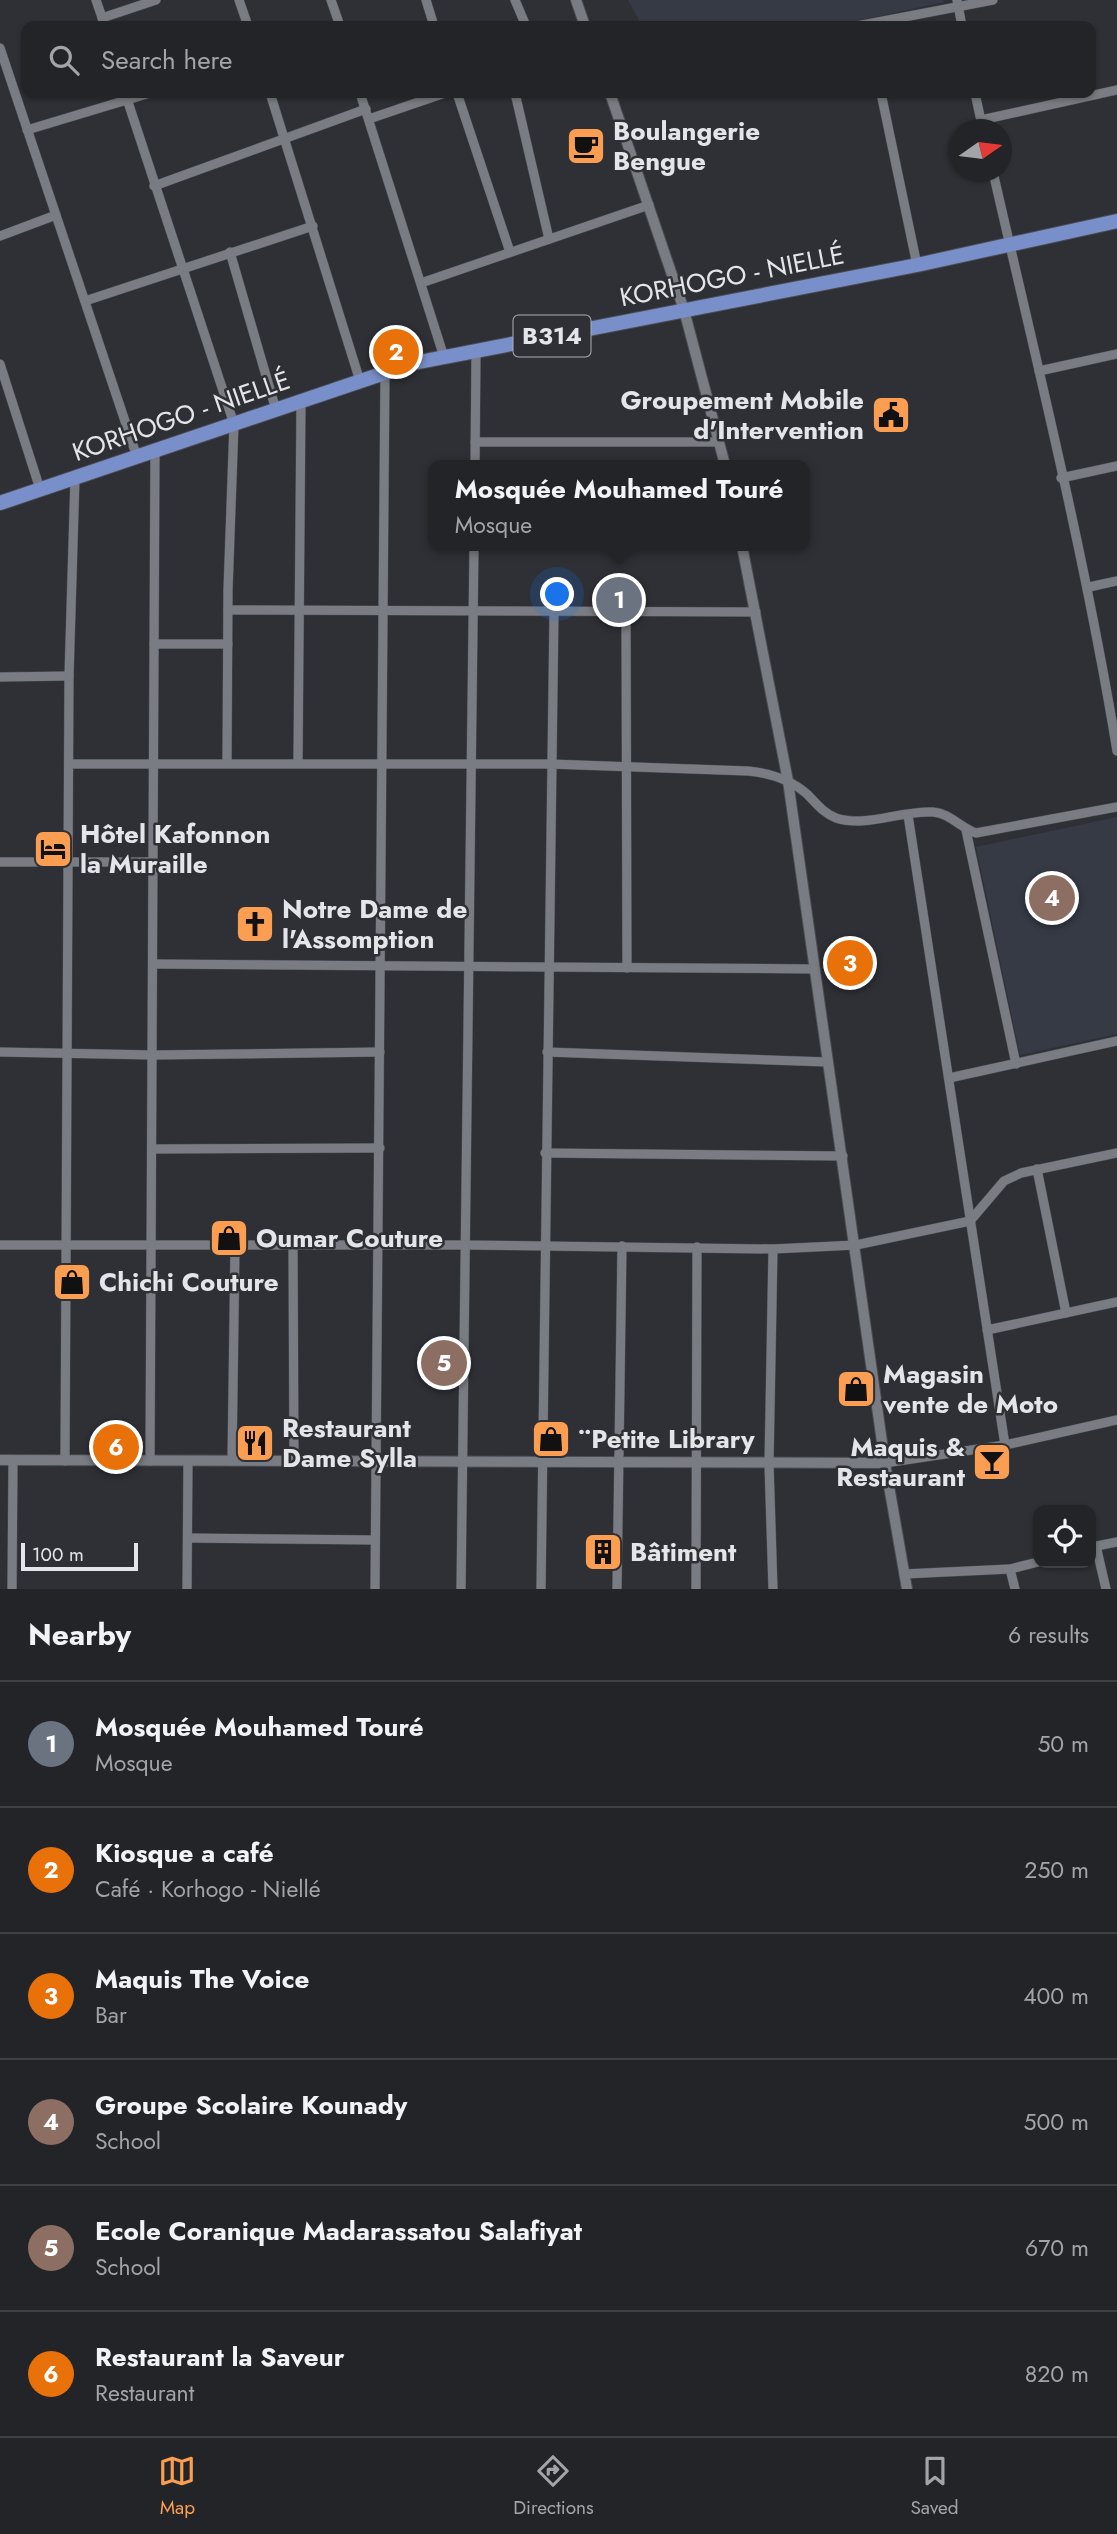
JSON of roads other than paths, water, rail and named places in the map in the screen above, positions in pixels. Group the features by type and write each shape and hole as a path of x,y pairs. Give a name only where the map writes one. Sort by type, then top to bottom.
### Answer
{"main road":[{"name":"KORHOGO - NIELLÉ","path":"0,503 385,373 444,357 917,265 1117,221"}],"street":[{"path":"96,0 104,21"},
{"path":"106,21 156,0"},
{"path":"239,0 246,21"},
{"path":"331,0 338,21"},
{"path":"426,0 433,21"},
{"path":"515,0 524,21"},
{"path":"576,0 583,21"},
{"path":"882,21 958,4 993,0"},
{"path":"0,48 138,457"},
{"path":"1096,95 1117,90"},
{"path":"27,130 124,98"},
{"path":"127,98 181,270 234,424 228,610 227,762"},
{"path":"272,98 360,382"},
{"path":"362,98 444,357"},
{"path":"154,186 285,139 426,98"},
{"path":"459,98 510,252"},
{"path":"516,98 549,239"},
{"path":"612,98 684,310 723,460"},
{"path":"882,98 917,265"},
{"path":"976,98 981,119"},
{"path":"1005,119 1086,98"},
{"path":"995,182 1112,694 1117,751"},
{"path":"421,283 649,205"},
{"path":"0,236 56,215"},
{"path":"85,301 313,226"},
{"path":"230,252 276,410"},
{"path":"475,460 476,351"},
{"path":"1039,371 1117,354"},
{"path":"0,364 40,489"},
{"path":"375,1589 383,967 385,373"},
{"path":"298,762 301,402"},
{"path":"475,442 719,442"},
{"path":"150,1461 155,451"},
{"path":"1061,478 1117,466"},
{"path":"65,1461 69,676 75,478"},
{"path":"461,1589 474,551"},
{"path":"743,551 788,781 906,1589"},
{"path":"1089,587 1117,581"},
{"path":"228,610 473,610 626,614 756,612"},
{"path":"541,1589 540,1461 554,612"},
{"path":"626,614 627,968"},
{"path":"154,644 228,644"},
{"path":"0,677 69,676"},
{"path":"69,764 550,764 768,773 788,781 824,811 837,818 852,820 940,814 976,833 1117,807"},
{"path":"908,815 1005,1445"},
{"path":"966,830 1016,1064"},
{"path":"0,862 154,862"},
{"path":"153,964 815,969"},
{"path":"949,1078 1117,1041"},
{"path":"0,1052 153,1055 380,1052"},
{"path":"547,1052 828,1062"},
{"path":"152,1149 380,1148"},
{"path":"545,1153 843,1156"},
{"path":"0,1245 464,1245 773,1249 856,1245 970,1221 1004,1181 1037,1169 1117,1153"},
{"path":"1037,1169 1066,1313"},
{"path":"617,1589 622,1246"},
{"path":"232,1461 235,1247"},
{"path":"293,1247 294,1461"},
{"path":"696,1248 696,1589"},
{"path":"773,1249 769,1464 773,1589"},
{"path":"987,1330 1117,1302"},
{"path":"0,1460 886,1463 1005,1445 1117,1420"},
{"path":"12,1589 13,1460"},
{"path":"187,1589 188,1461"},
{"path":"188,1538 374,1539"},
{"path":"1096,1546 1117,1542"},
{"path":"1096,1557 1106,1589"},
{"path":"904,1574 1010,1569 1033,1563"},
{"path":"1010,1569 1015,1589"}],"place":[{"name":"Boulangerie Bengue","path":"586,146"},
{"name":"Kiosque a café","path":"396,352"},
{"name":"Groupement Mobile d'Intervention","path":"891,415"},
{"name":"Mosquée Mouhamed Touré","path":"619,600"},
{"name":"Hôtel Kafonnon la Muraille","path":"53,849"},
{"name":"Groupe Scolaire Kounady","path":"1052,898"},
{"name":"Notre Dame de l'Assomption","path":"255,924"},
{"name":"Maquis The Voice","path":"850,963"},
{"name":"Oumar Couture","path":"229,1238"},
{"name":"Chichi Couture","path":"72,1282"},
{"name":"Ecole Coranique Madarassatou Salafiyat","path":"444,1363"},
{"name":"Magasin vente de Moto","path":"856,1389"},
{"name":"¨Petite Library","path":"551,1439"},
{"name":"Restaurant Dame Sylla","path":"255,1443"},
{"name":"Restaurant la Saveur","path":"116,1447"},
{"name":"Maquis & Restaurant","path":"992,1462"},
{"name":"Bâtiment","path":"603,1552"}]}
